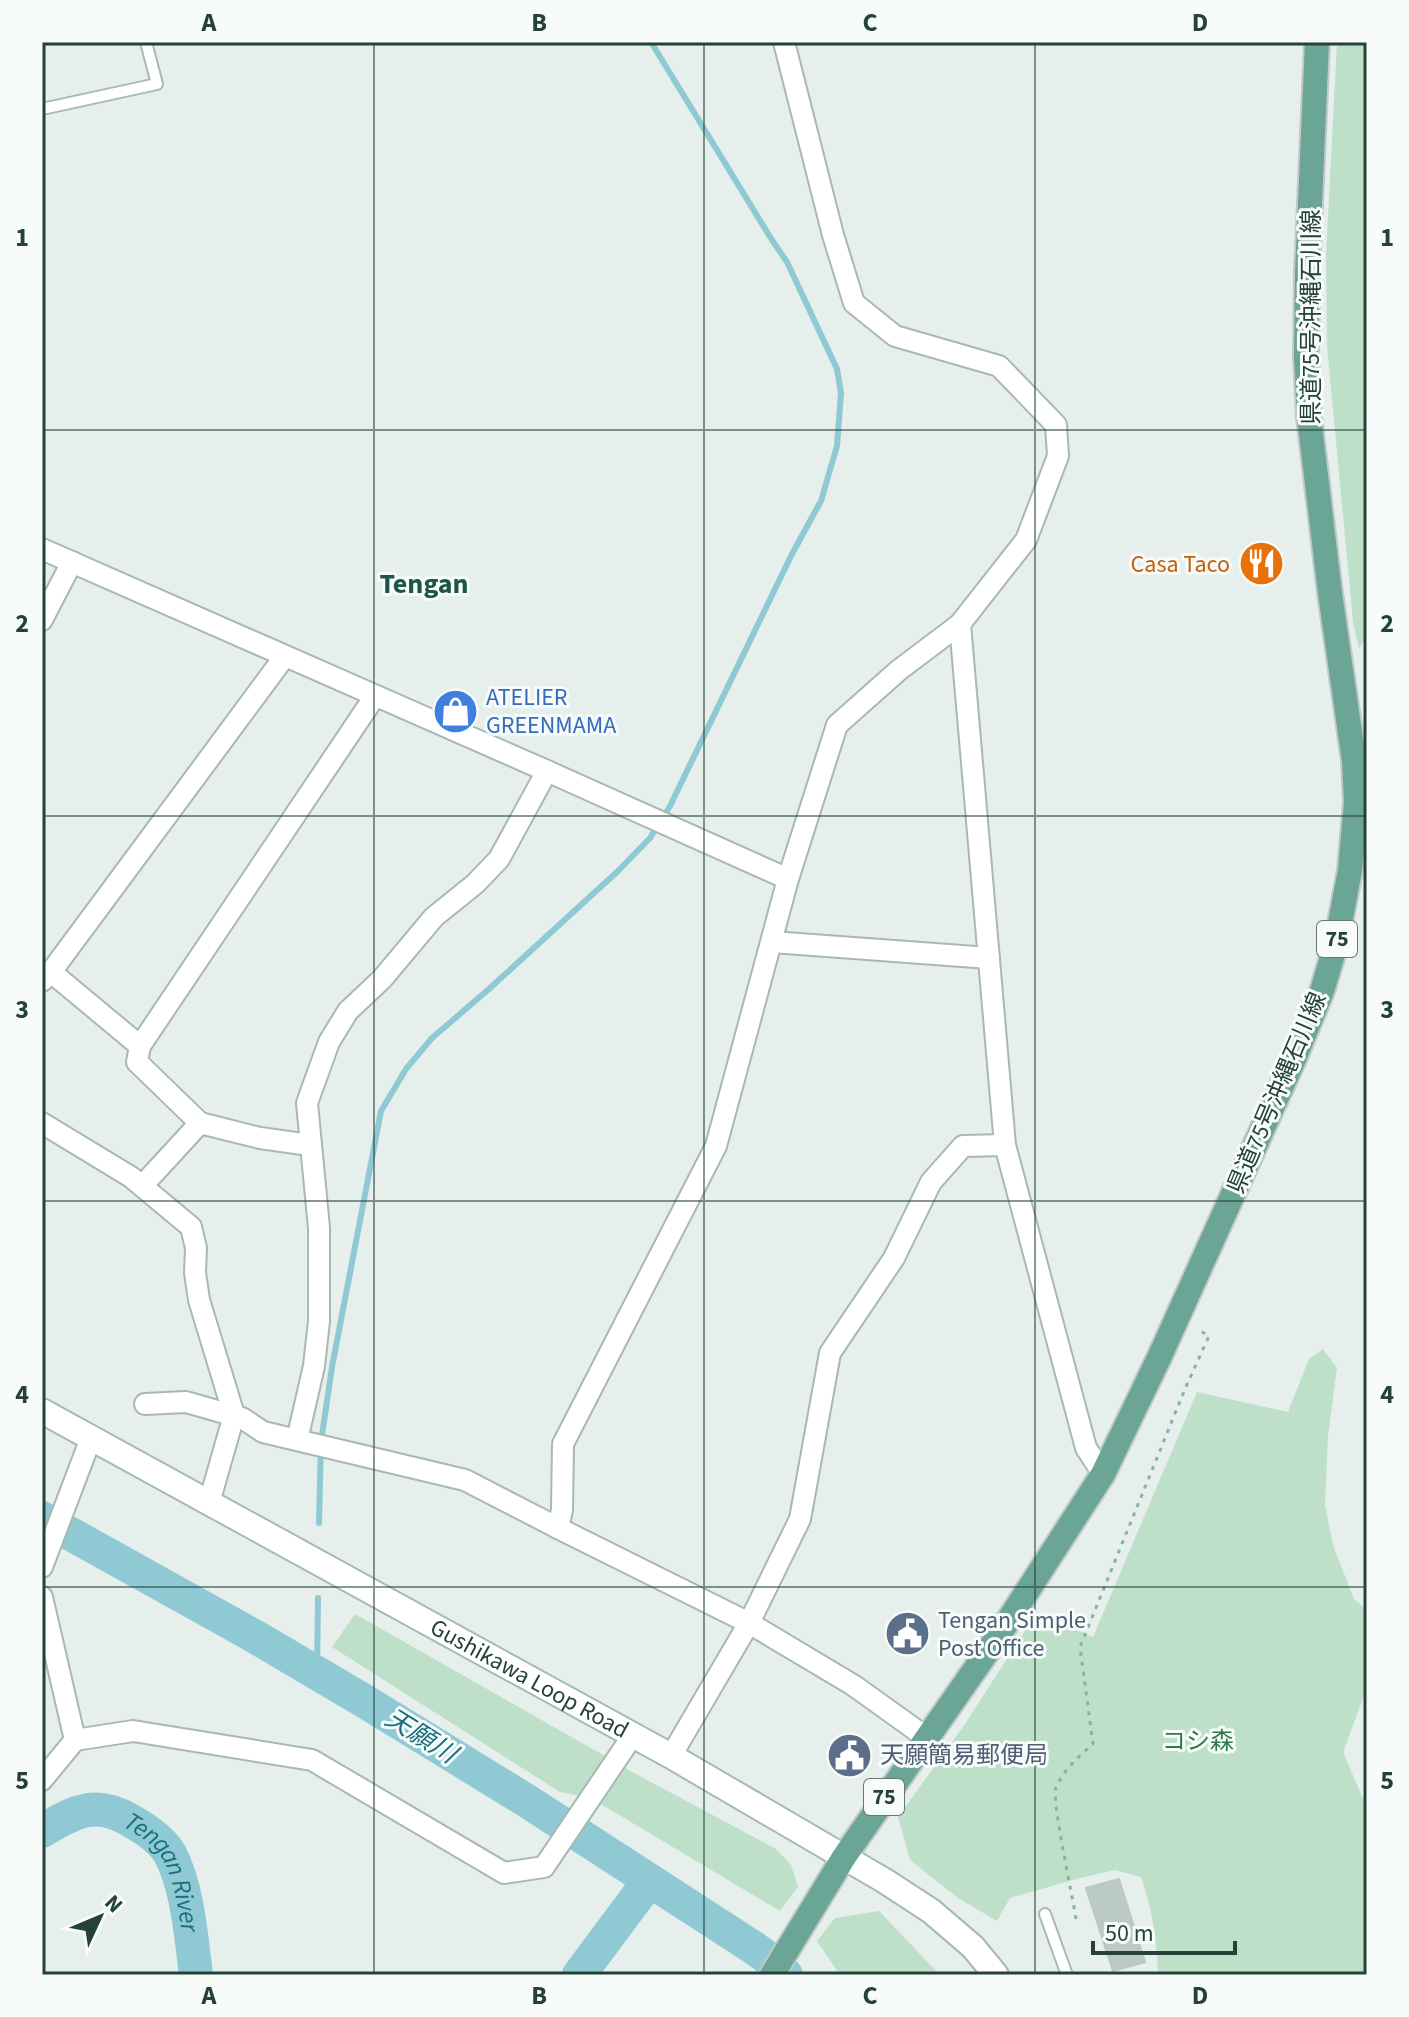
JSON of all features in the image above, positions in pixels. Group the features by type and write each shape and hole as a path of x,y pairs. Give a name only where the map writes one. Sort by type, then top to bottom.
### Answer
{"main road":[{"name":"県道75号沖縄石川線","path":"772,1975 844,1857 999,1635 1103,1474 1178,1318 1294,1059 1322,991 1336,944 1350,870 1360,761 1328,578 1309,417 1307,273 1317,42"},
{"name":"Gushikawa Loop Road","path":"42,1411 671,1756 844,1857 931,1911 973,1947 996,1975"}],"street":[{"path":"558,1528 562,1510 563,1444 716,1146 788,879 837,725 899,670 960,624 1026,540 1058,456 1056,425 999,366 895,336 854,303 833,235 784,42"},
{"path":"42,549 788,879"},
{"path":"42,620 72,562"},
{"path":"960,624 1005,1145 1086,1448 1103,1474"},
{"path":"140,1046 46,977 285,656"},
{"path":"310,1145 260,1138 200,1123 137,1062 140,1046 375,696"},
{"path":"297,1440 314,1366 319,1321 319,1228 307,1103 329,1042 348,1011 382,979 434,917 475,884 499,859 547,771"},
{"path":"772,942 989,958"},
{"path":"42,1123 131,1177 191,1227 196,1248 195,1273 199,1300 234,1415 209,1503"},
{"path":"142,1186 200,1123"},
{"path":"671,1756 749,1623 800,1519 830,1353 894,1258 931,1182 963,1146 1005,1145"},
{"path":"145,1404 186,1402 242,1418 263,1432 465,1480 749,1623 853,1685 927,1738"},
{"path":"42,1567 91,1438"},
{"path":"42,1597 75,1740"},
{"path":"42,1780 75,1740 133,1731 312,1760 504,1873 544,1867 633,1735"}],"lane":[{"path":"42,109 157,84 146,42"},
{"path":"1045,1914 1067,1975"}],"path":[{"path":"1076,1919 1055,1790 1075,1759 1093,1744 1080,1647 1209,1336 1178,1318"}],"green space":[{"path":"1337,42 1367,42 1367,635 1359,649 1353,622 1327,345 1326,255"},
{"name":"コシ森","path":"1323,1349 1337,1368 1328,1436 1325,1505 1333,1545 1354,1599 1367,1610 1367,1688 1343,1752 1367,1808 1367,1975 1158,1975 1153,1925 1141,1877 1115,1870 1010,1898 997,1921 958,1898 910,1860 898,1817 965,1724 1037,1612 1093,1637 1197,1392 1288,1412 1309,1359"},
{"path":"355,1614 605,1756 580,1796 560,1792 332,1647"},
{"path":"621,1766 776,1849 791,1865 798,1887 780,1911 599,1803"},
{"path":"879,1911 940,1975 840,1975 817,1941 835,1918"}],"building":[{"path":"1119,1879 1145,1962 1113,1971 1086,1888"}],"waterway":[{"path":"319,1523 321,1442 332,1367 381,1111 406,1069 432,1038 618,871 650,838 670,806 792,554 821,501 837,446 841,393 837,369 787,262 651,42"},
{"name":"天願川","path":"42,1518 366,1702 527,1801 754,1948 786,1975"},
{"path":"317,1673 318,1598"},
{"name":"Tengan River","path":"42,1831 76,1813 97,1809 120,1815 158,1840 170,1854 181,1882 196,1975"},
{"name":"Tengan River","path":"579,1975 649,1881"}],"place":[{"name":"Casa Taco","path":"1261,564"},
{"name":"ATELIER GREENMAMA","path":"455,711"},
{"name":"Tengan Simple Post Office","path":"907,1634"},
{"name":"天願簡易郵便局","path":"849,1755"}],"district":[{"name":"Tengan","path":"424,584"}]}
